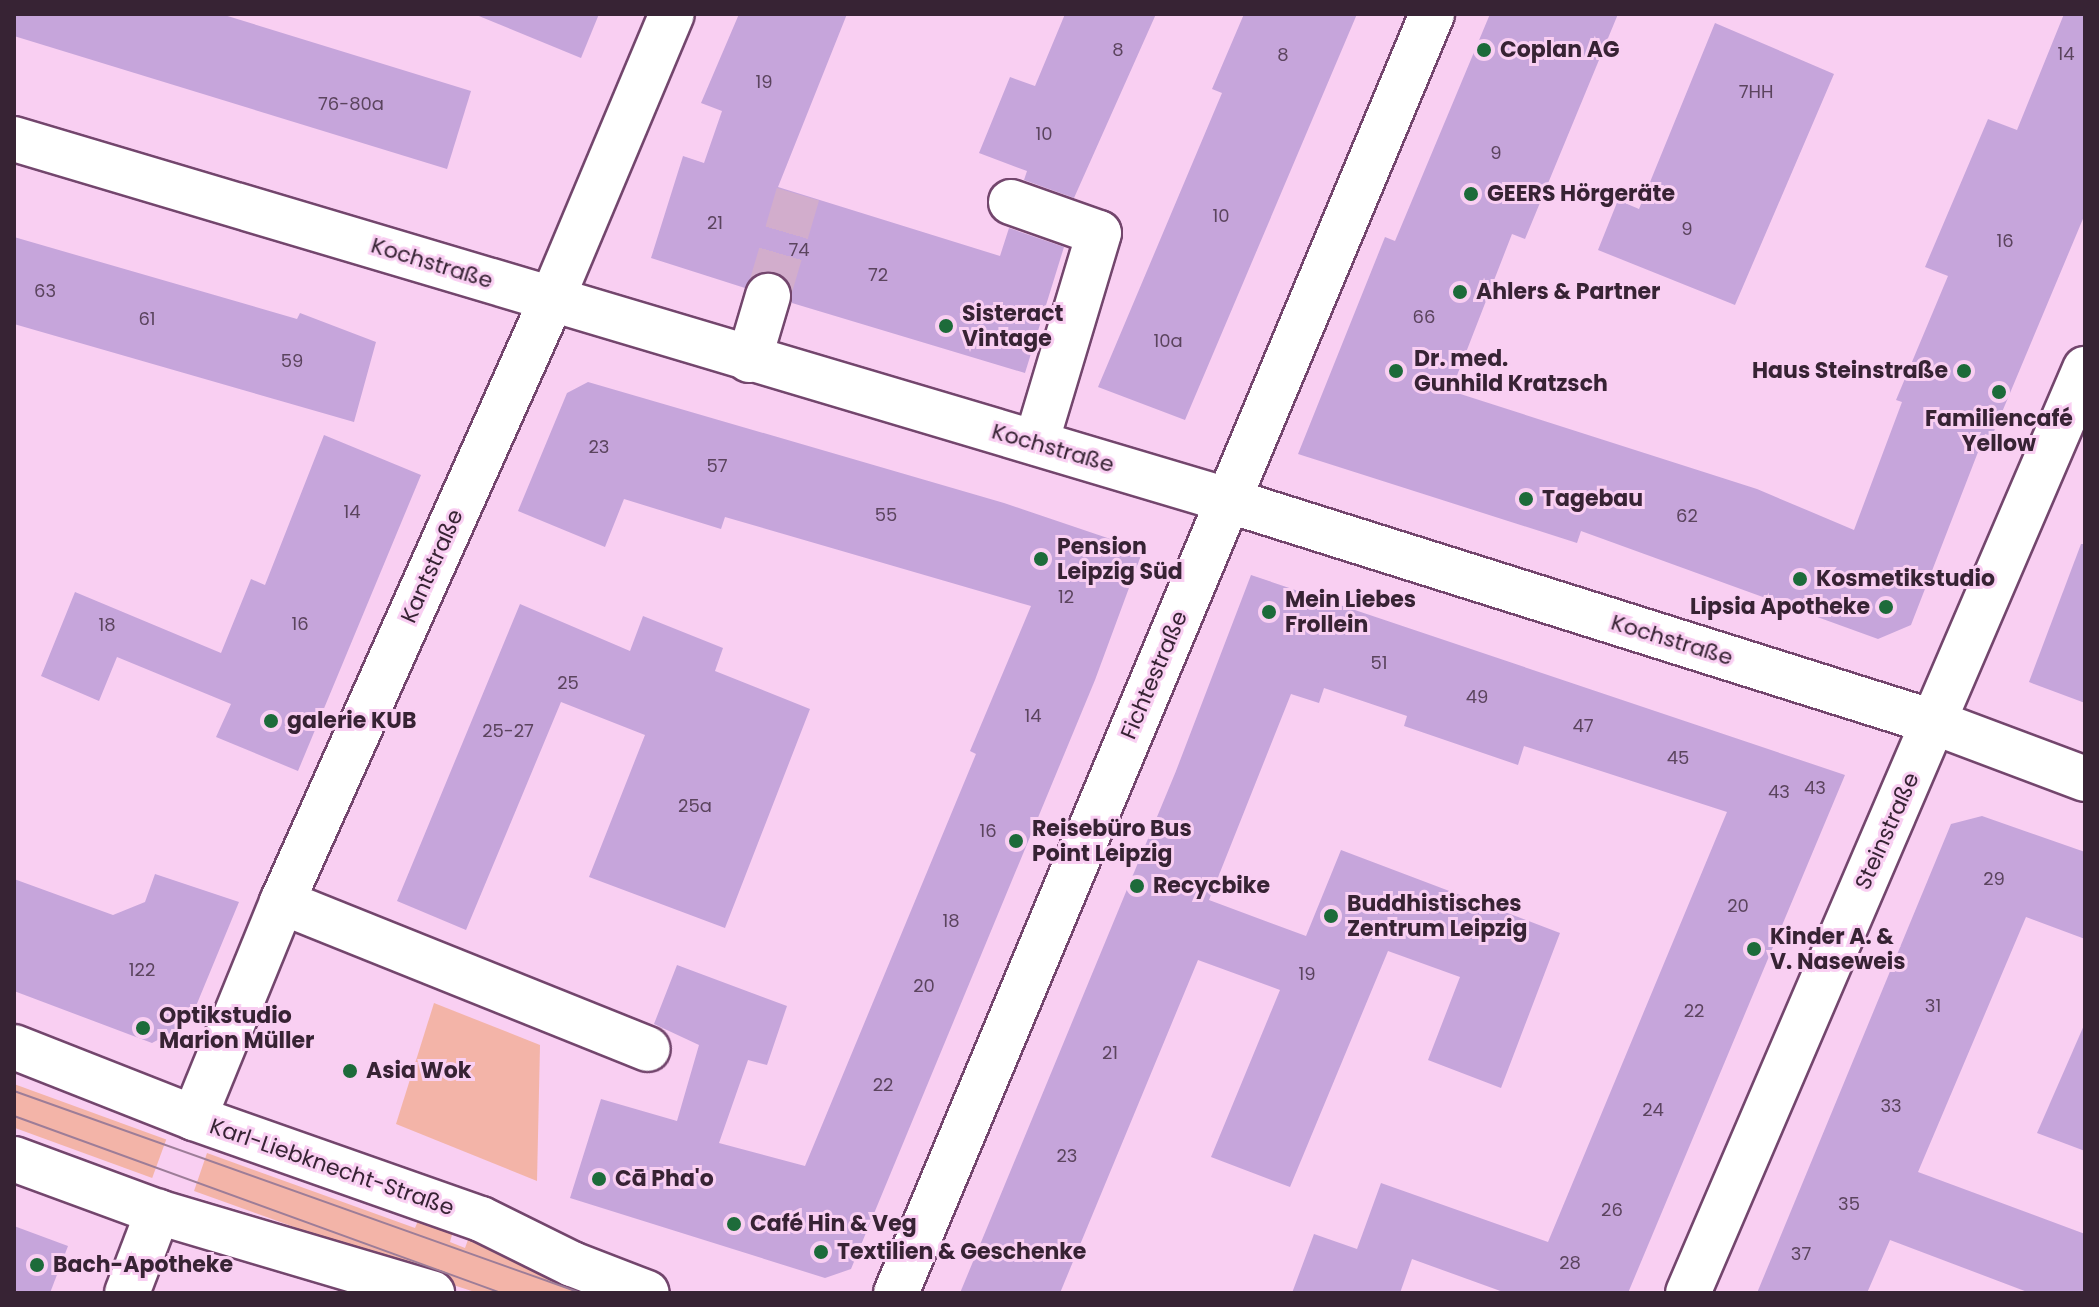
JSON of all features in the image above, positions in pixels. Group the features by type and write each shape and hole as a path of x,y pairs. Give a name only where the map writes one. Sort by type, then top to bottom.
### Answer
{"street":[{"name":"Kantstraße","path":"194,1118 282,902 552,299 672,14"},
{"name":"Fichtestraße","path":"896,1293 1432,14"},
{"name":"Kochstraße","path":"14,139 1227,500 1936,723 2085,779"},
{"path":"1011,202 1099,233 1036,443"},
{"path":"749,360 768,296"},
{"name":"Steinstraße","path":"1688,1293 1936,723 2085,369"},
{"path":"282,902 648,1049"},
{"name":"Karl-Liebknecht-Straße","path":"14,1047 194,1118 481,1219 572,1264 647,1293"},
{"path":"14,1159 158,1212 432,1293"},
{"path":"127,1293 158,1212"}],"shaded area":[{"path":"434,1003 540,1045 537,1181 396,1124"},
{"path":"14,1084 166,1139 152,1178 14,1128"},
{"path":"207,1153 415,1228 420,1216 453,1231 450,1242 465,1248 469,1237 606,1293 478,1293 307,1238 308,1232 194,1191"}],"building":[{"path":"14,14 221,14 471,91 447,169 14,36"},
{"path":"474,14 599,14 581,58"},
{"path":"739,14 847,14 778,187 1000,256 1009,228 1064,247 1025,373 792,303 792,289 776,272 761,272 745,288 651,258 683,156 704,163 722,111 701,103"},
{"path":"1065,14 1156,14 1074,198 1024,180 1027,171 979,153 1010,77 1035,86"},
{"path":"1244,14 1357,14 1185,420 1098,387 1222,93 1212,89"},
{"path":"1490,14 1618,14 1525,239 1512,234 1451,391 1757,489 1854,530 1902,402 1896,400 1948,276 1925,267 1988,119 2017,130 2064,14 2085,14 2085,214 1992,436 1985,434 1911,625 1878,639 1581,531 1577,543 1298,454 1385,237 1395,241"},
{"path":"1715,23 1834,74 1735,305 1598,250 1618,200 1639,209"},
{"path":"14,237 297,319 300,313 376,342 354,422 14,324"},
{"path":"588,382 1004,503 1143,550 1095,680 851,1269 825,1278 570,1198 601,1099 677,1121 699,1045 654,1024 677,965 787,1006 767,1065 748,1060 719,1143 805,1166 976,754 970,751 1031,606 725,517 721,529 624,499 605,547 518,511 567,393"},
{"path":"324,435 421,475 298,771 216,737 231,704 117,657 99,701 41,676 75,592 221,653 251,579 265,585"},
{"path":"2081,544 2085,544 2085,703 2029,682"},
{"path":"1251,575 1845,775 1628,1293 1506,1293 1412,1259 1400,1293 1292,1293 1314,1234 1357,1249 1381,1183 1548,1242 1727,812 1524,746 1518,765 1404,726 1407,716 1324,688 1319,703 1291,694 1209,900 1306,936 1341,850 1560,933 1501,1088 1428,1060 1460,977 1388,951 1290,1187 1211,1157 1280,990 1198,960 1060,1293 960,1293 1176,771"},
{"path":"520,604 630,651 643,616 723,648 715,671 810,709 725,928 589,877 645,735 561,702 466,930 397,901"},
{"path":"1982,816 2085,852 2085,939 2026,917 1918,1172 2085,1234 2085,1293 2030,1293 1890,1240 1867,1293 1757,1293 1951,824"},
{"path":"155,874 239,902 189,1023 152,1043 14,991 14,879 113,915 145,902"},
{"path":"2085,1023 2085,1151 2037,1133"},
{"name":"Bach-Apotheke","path":"14,1226 68,1246 50,1293 14,1293"}],"tunnel":[{"path":"768,296 798,194"}],"tram line":[{"path":"14,1091 581,1293"},
{"path":"14,1116 501,1293"}],"place":[{"name":"Coplan AG","path":"1484,50"},
{"name":"GEERS Hörgeräte","path":"1471,194"},
{"name":"Ahlers & Partner","path":"1460,292"},
{"name":"Sisteract Vintage","path":"946,326"},
{"name":"Dr. med. Gunhild Kratzsch","path":"1396,371"},
{"name":"Haus Steinstraße","path":"1964,371"},
{"name":"Familiencafé Yellow","path":"1999,392"},
{"name":"Tagebau","path":"1526,499"},
{"name":"Pension Leipzig Süd","path":"1041,559"},
{"name":"Kosmetikstudio","path":"1800,579"},
{"name":"Lipsia Apotheke","path":"1886,607"},
{"name":"Mein Liebes Frollein","path":"1269,612"},
{"name":"galerie KUB","path":"271,721"},
{"name":"Reisebüro Bus Point Leipzig","path":"1016,841"},
{"name":"Recycbike","path":"1137,886"},
{"name":"Buddhistisches Zentrum Leipzig","path":"1331,916"},
{"name":"Kinder A. & V. Naseweis","path":"1754,949"},
{"name":"Optikstudio Marion Müller","path":"143,1028"},
{"name":"Asia Wok","path":"350,1071"},
{"name":"Cā Pha'o","path":"599,1179"},
{"name":"Café Hin & Veg","path":"734,1224"},
{"name":"Textilien & Geschenke","path":"821,1252"},
{"name":"Bach-Apotheke","path":"37,1265"}]}
